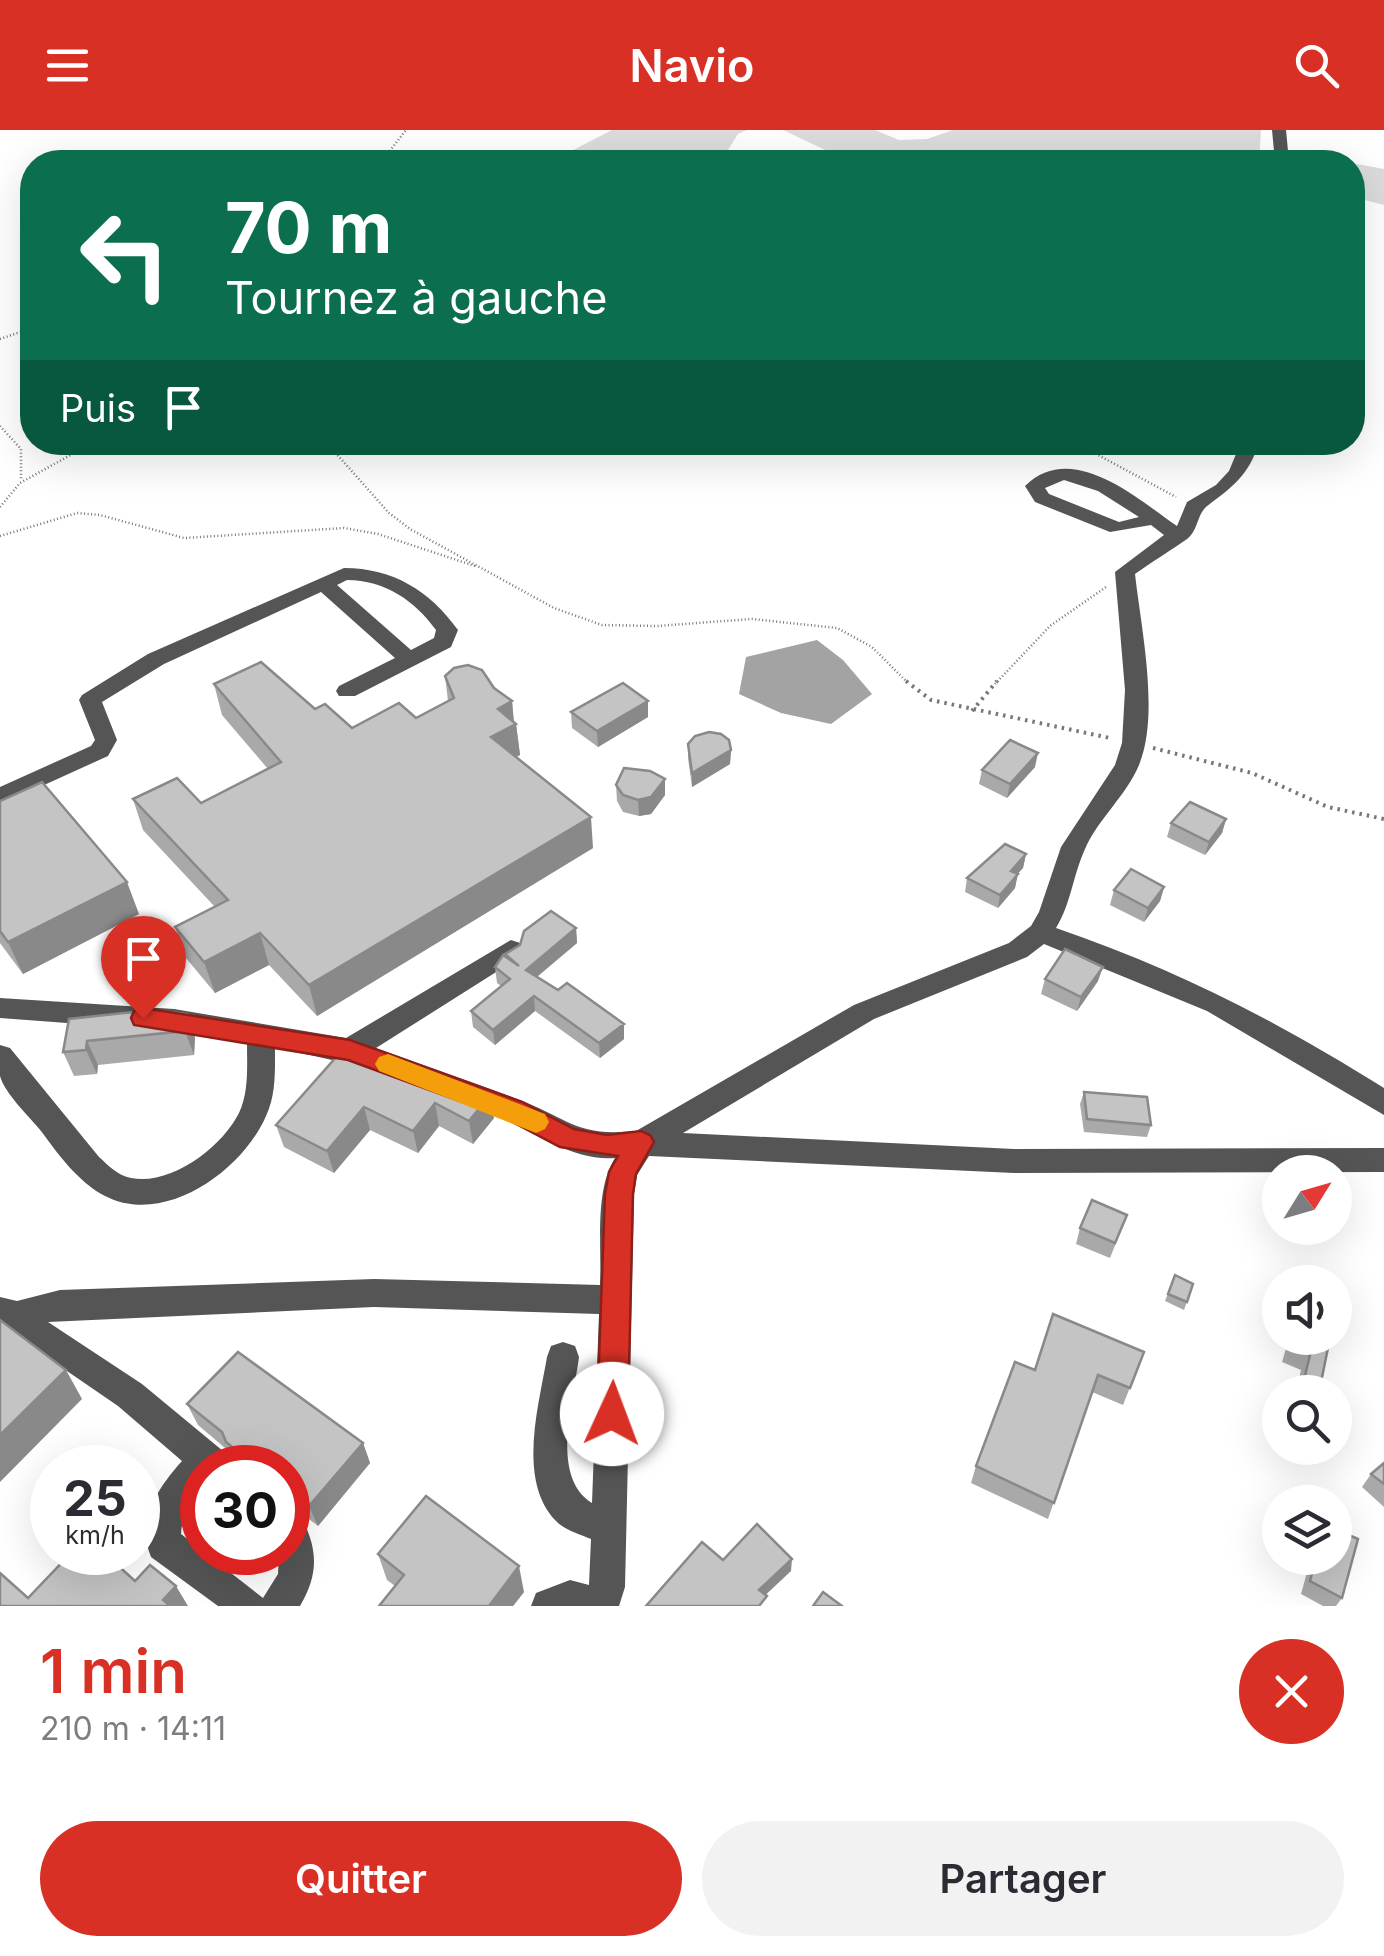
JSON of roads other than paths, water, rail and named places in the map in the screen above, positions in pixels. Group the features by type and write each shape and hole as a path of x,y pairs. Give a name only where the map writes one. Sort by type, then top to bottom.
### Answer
{"street":[{"path":"549,1606 570,1598 598,1606 607,1586 622,1172 641,1142 864,1012 1018,950 1040,933 1052,913 1072,848 1113,790 1133,743 1136,690 1125,572 1178,536 1193,518 1194,506 1222,493 1236,477 1245,455"},
{"path":"1153,519 1117,528 1042,498 1034,486 1062,474 1076,473 1153,519 1178,536"},
{"path":"0,797 100,751 106,740 89,705 96,693 156,659 344,574 387,577 438,616 447,630 443,642 347,691"},
{"path":"323,583 409,659"},
{"path":"1040,933 1186,989 1273,1033 1384,1103"},
{"path":"350,1050 511,950"},
{"path":"0,1008 174,1020 350,1050 512,1110 570,1139 607,1146 641,1142 1014,1162 1383,1159"},
{"path":"0,1056 86,1162 117,1188 164,1190 196,1176 250,1120 259,1090 261,1035"},
{"path":"7,1312 60,1304 374,1293 616,1300"},
{"path":"7,1312 130,1395 190,1445"},
{"path":"563,1357 550,1464 555,1485 562,1503 572,1512 609,1528"},
{"path":"180,1496 164,1513 160,1529 164,1544 180,1556"},
{"path":"206,1575 248,1606"},
{"path":"278,1606 299,1575"}]}
